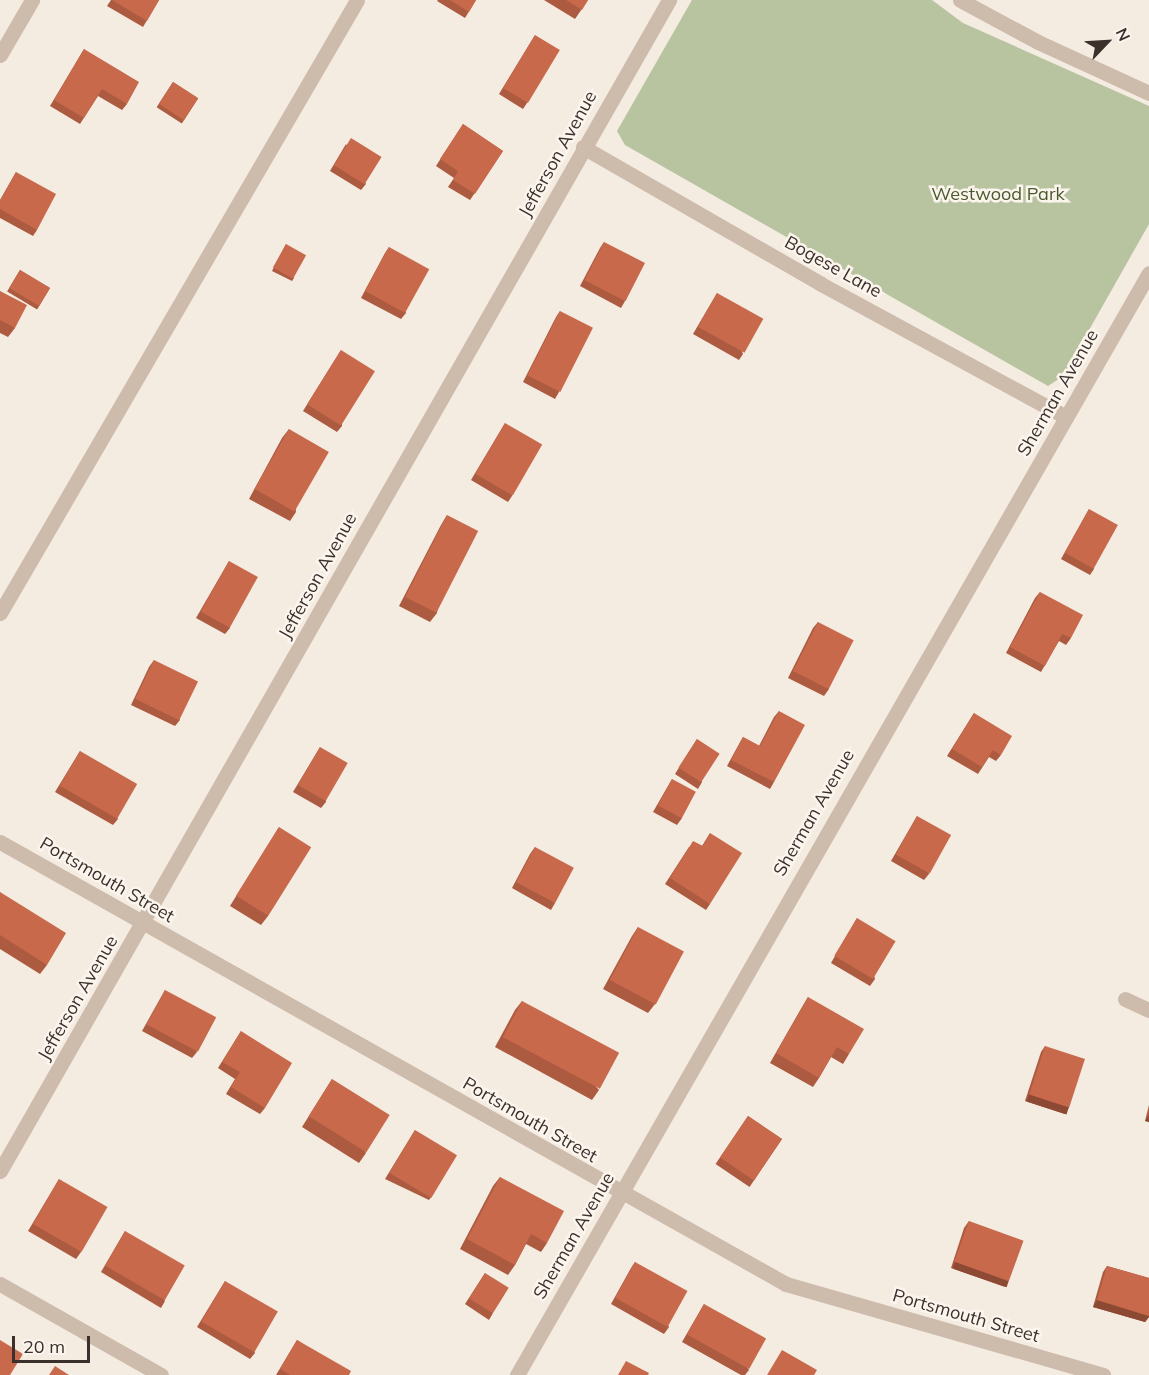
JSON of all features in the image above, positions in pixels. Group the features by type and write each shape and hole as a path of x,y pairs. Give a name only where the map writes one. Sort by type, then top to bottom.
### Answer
{"street":[{"path":"0,56 32,0"},
{"path":"0,613 357,0"},
{"name":"Jefferson Avenue","path":"0,1171 143,925 583,147 669,0"},
{"path":"970,2 1149,93"},
{"name":"Bogese Lane","path":"583,147 821,284 1066,417"},
{"name":"Sherman Avenue","path":"517,1375 803,872 1149,273"},
{"name":"Portsmouth Street","path":"0,842 621,1195 786,1284 1103,1375"},
{"path":"1125,999 1149,1010"},
{"path":"0,1284 161,1375"}],"green space":[{"name":"Westwood Park","path":"692,0 932,0 963,23 1149,106 1149,224 1063,376 1048,386 625,145 617,131"}],"building":[{"path":"112,0 159,0 147,21"},
{"path":"450,0 476,0 469,12"},
{"path":"566,0 588,0 582,10"},
{"path":"535,35 560,50 528,103 503,88"},
{"path":"84,49 139,82 127,104 102,89 84,118 54,100"},
{"path":"173,82 198,98 184,120 159,104"},
{"path":"463,124 503,151 475,194 453,180 458,171 440,159"},
{"path":"351,138 382,157 365,184 334,165"},
{"path":"16,172 56,194 37,230 0,209 0,201"},
{"path":"604,242 645,263 625,301 584,280"},
{"path":"286,244 306,255 293,279 273,268"},
{"path":"389,247 429,269 405,313 365,291"},
{"path":"20,270 50,288 39,306 9,288"},
{"path":"0,291 27,305 15,328 0,320"},
{"path":"717,293 763,319 744,353 698,327"},
{"path":"560,311 593,328 560,392 527,375"},
{"path":"341,350 375,371 341,425 307,404"},
{"path":"505,423 542,444 513,496 476,474"},
{"path":"289,429 329,452 294,512 254,489"},
{"path":"1089,509 1118,525 1094,569 1065,553"},
{"path":"447,515 478,531 436,613 405,597"},
{"path":"229,561 258,577 230,628 201,612"},
{"path":"1040,592 1083,615 1071,638 1062,634 1045,666 1010,647"},
{"path":"818,622 854,640 829,689 793,671"},
{"path":"154,660 198,681 179,720 135,699"},
{"path":"779,711 805,725 774,782 731,760 743,737 760,746"},
{"path":"974,713 1012,736 1001,755 993,750 982,767 952,749"},
{"path":"697,739 720,754 701,782 678,768"},
{"path":"320,747 348,763 326,801 298,785"},
{"path":"80,751 137,784 117,819 60,786"},
{"path":"672,779 696,792 682,818 658,805"},
{"path":"917,816 951,835 930,873 896,854"},
{"path":"279,827 311,847 268,916 236,896"},
{"path":"710,833 742,853 710,904 670,878 693,841 703,846"},
{"path":"535,847 574,868 555,903 516,882"},
{"path":"0,892 66,933 47,965 0,935"},
{"path":"857,918 896,941 873,979 834,956"},
{"path":"638,927 684,951 656,1004 610,980"},
{"path":"165,990 216,1017 198,1052 147,1024"},
{"path":"808,997 864,1029 849,1054 837,1047 819,1078 776,1053"},
{"path":"522,1001 619,1053 600,1089 503,1037"},
{"path":"241,1031 292,1063 265,1108 231,1087 240,1072 222,1062"},
{"path":"1045,1046 1085,1059 1069,1107 1029,1095"},
{"path":"332,1079 390,1115 366,1152 309,1116"},
{"path":"748,1116 782,1139 754,1180 720,1157"},
{"path":"415,1130 457,1155 431,1198 389,1173"},
{"path":"500,1177 564,1211 547,1243 531,1234 515,1265 467,1239"},
{"path":"59,1179 107,1207 81,1252 33,1224"},
{"path":"969,1221 1024,1241 1009,1281 954,1261"},
{"path":"125,1231 185,1266 165,1300 105,1266"},
{"path":"635,1262 687,1291 668,1327 615,1298"},
{"path":"1107,1266 1149,1278 1149,1316 1097,1300"},
{"path":"485,1273 509,1288 493,1313 469,1298"},
{"path":"225,1281 278,1312 254,1352 201,1322"},
{"path":"704,1304 766,1338 749,1369 687,1335"},
{"path":"0,1340 23,1354 10,1375 0,1375"},
{"path":"297,1340 351,1371 349,1375 290,1375 280,1369"},
{"path":"782,1350 817,1370 814,1375 767,1375"},
{"path":"626,1361 649,1373 648,1375 618,1375"},
{"path":"55,1366 69,1375 49,1375"}]}
